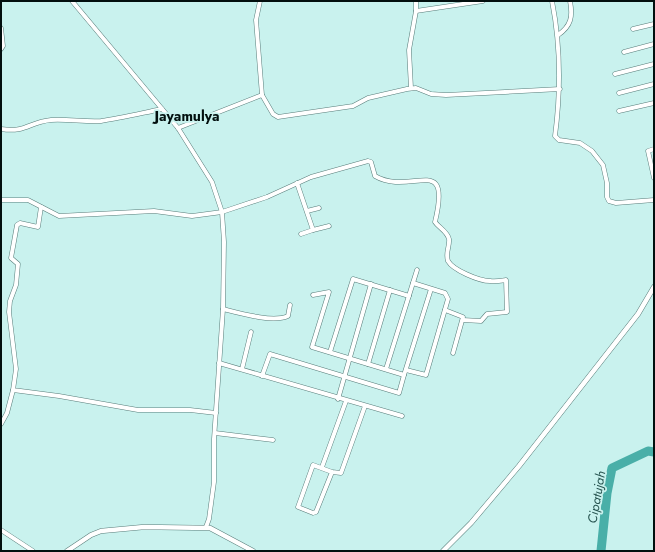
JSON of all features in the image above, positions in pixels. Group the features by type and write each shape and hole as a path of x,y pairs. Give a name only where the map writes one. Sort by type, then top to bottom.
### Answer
{"street":[{"path":"72,1 178,128 212,182 222,212 224,242 223,309 216,413 213,493 206,527"},
{"path":"260,1 256,20 262,95 278,118 352,106 368,98 411,88 416,88 431,94 446,95 560,89"},
{"path":"411,88 409,50 416,11 416,1"},
{"path":"416,11 484,1"},
{"path":"552,1 558,35 560,89 556,139 580,143 592,151 603,166 607,183 607,197 609,200 616,203 654,200"},
{"path":"558,35 566,29 572,19 570,1"},
{"path":"633,29 654,24"},
{"path":"1,28 3,46 1,49"},
{"path":"624,52 654,44"},
{"path":"615,74 654,64"},
{"path":"619,93 654,84"},
{"path":"178,128 262,95"},
{"path":"619,112 654,104"},
{"path":"1,129 19,130 39,122 51,120 101,120 162,109"},
{"path":"654,148 648,151 654,178"},
{"path":"1,200 28,200 54,214 64,216 154,211 192,216 222,212 267,197 311,177 368,161 371,162 375,176 384,181 397,184 421,180 434,181 440,189 435,222 446,232 449,239 447,256 449,262 452,266 467,275 489,281 506,280 507,312 487,314 481,321 463,320"},
{"path":"297,183 313,230"},
{"path":"1,424 7,413 13,390 16,369 9,312 10,301 16,285 18,264 11,258 17,224 20,223 38,227 41,207"},
{"path":"307,211 319,208"},
{"path":"300,234 329,226"},
{"path":"386,370 417,270"},
{"path":"330,352 353,279 409,296"},
{"path":"406,370 426,375 445,310 447,296 413,283"},
{"path":"338,399 371,284"},
{"path":"443,551 471,523 519,466 638,314 654,287"},
{"path":"262,376 270,354 399,393 431,289"},
{"path":"368,364 390,290"},
{"path":"313,295 329,292 312,347 404,375"},
{"path":"223,309 260,317 281,318 288,316 290,305"},
{"path":"445,310 461,315 463,320 453,353"},
{"path":"242,369 251,332"},
{"path":"219,362 338,399 402,416"},
{"path":"13,390 59,396 138,410 190,410 216,413"},
{"path":"322,467 346,401"},
{"path":"332,472 316,512 312,513 298,507 313,465 322,467 332,472 341,473 365,406"},
{"path":"215,433 273,440"},
{"path":"67,551 91,535 108,529 144,527 206,527 253,551"},
{"path":"1,530 33,551"}],"waterway":[{"name":"Cipatujah","path":"601,551 607,493 612,468 648,451 654,452"}],"district":[{"name":"Jayamulya","path":"187,116"}]}
